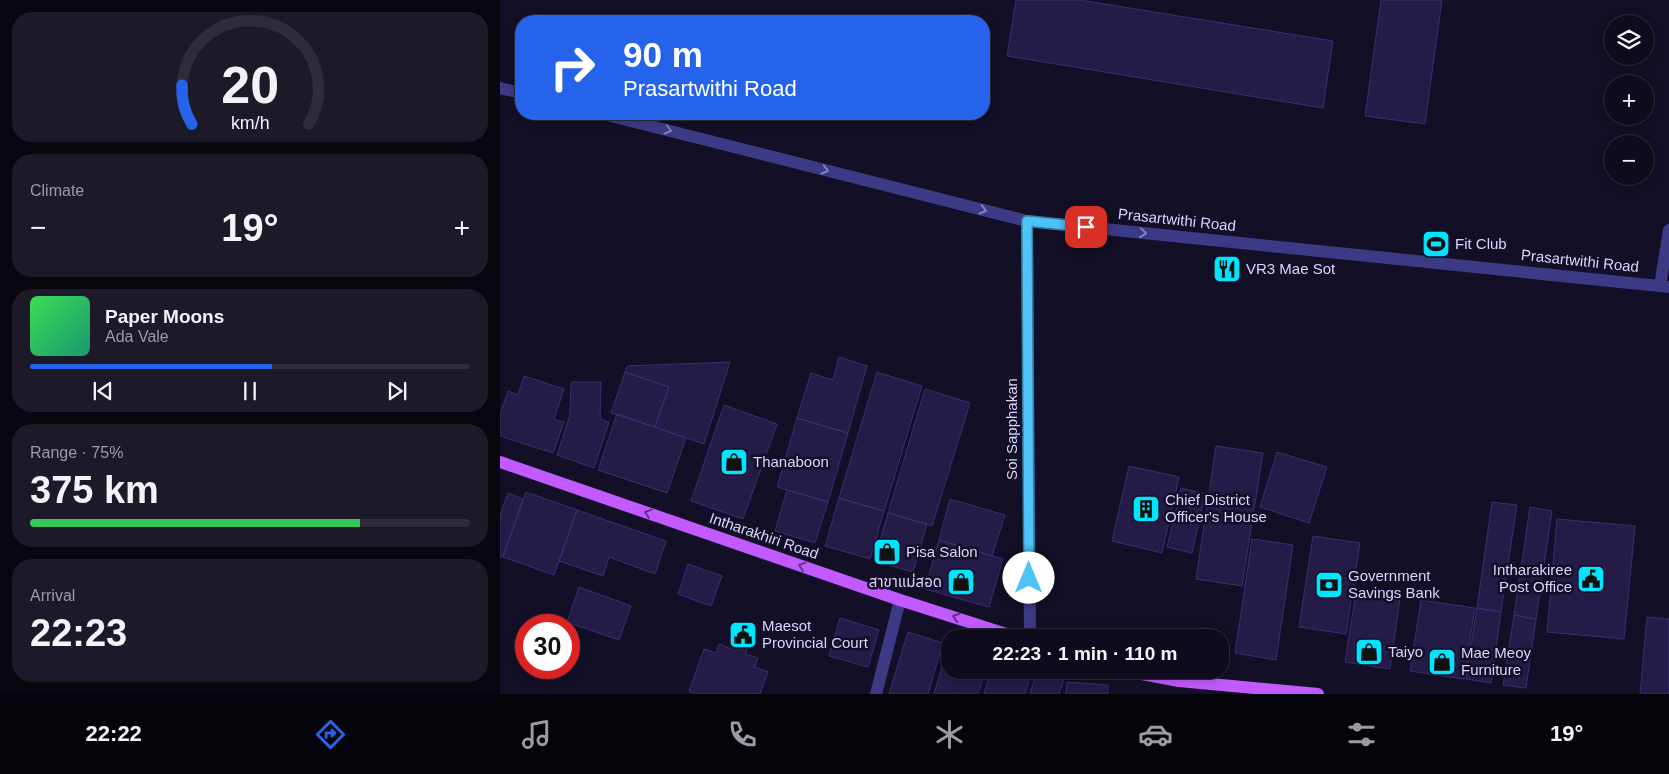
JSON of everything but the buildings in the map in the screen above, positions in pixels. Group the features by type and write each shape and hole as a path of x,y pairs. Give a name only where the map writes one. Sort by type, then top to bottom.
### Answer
{"main road":[{"name":"Intharakhiri Road","path":"500,462 900,600 991,629"},
{"path":"1168,679 1318,694"}],"street":[{"path":"500,88 515,92"},
{"name":"Prasartwithi Road","path":"627,120 1027,221 1664,286"},
{"name":"Soi Sapphakan","path":"1027,221 1030,629"},
{"path":"1664,286 1669,230"},
{"path":"876,694 900,600"}],"place":[{"name":"Fit Club","path":"1436,244"},
{"name":"VR3 Mae Sot","path":"1227,269"},
{"name":"Thanaboon","path":"734,462"},
{"name":"Chief District Officer's House","path":"1146,509"},
{"name":"Pisa Salon","path":"887,552"},
{"name":"Intharakiree Post Office","path":"1591,579"},
{"name":"สาขาแม่สอด","path":"961,582"},
{"name":"Government Savings Bank","path":"1329,585"},
{"name":"Maesot Provincial Court","path":"743,635"},
{"name":"Taiyo","path":"1369,652"},
{"name":"Mae Meoy Furniture","path":"1442,662"}],"route":[{"path":"1029,578 1027,221 1086,227"}]}
